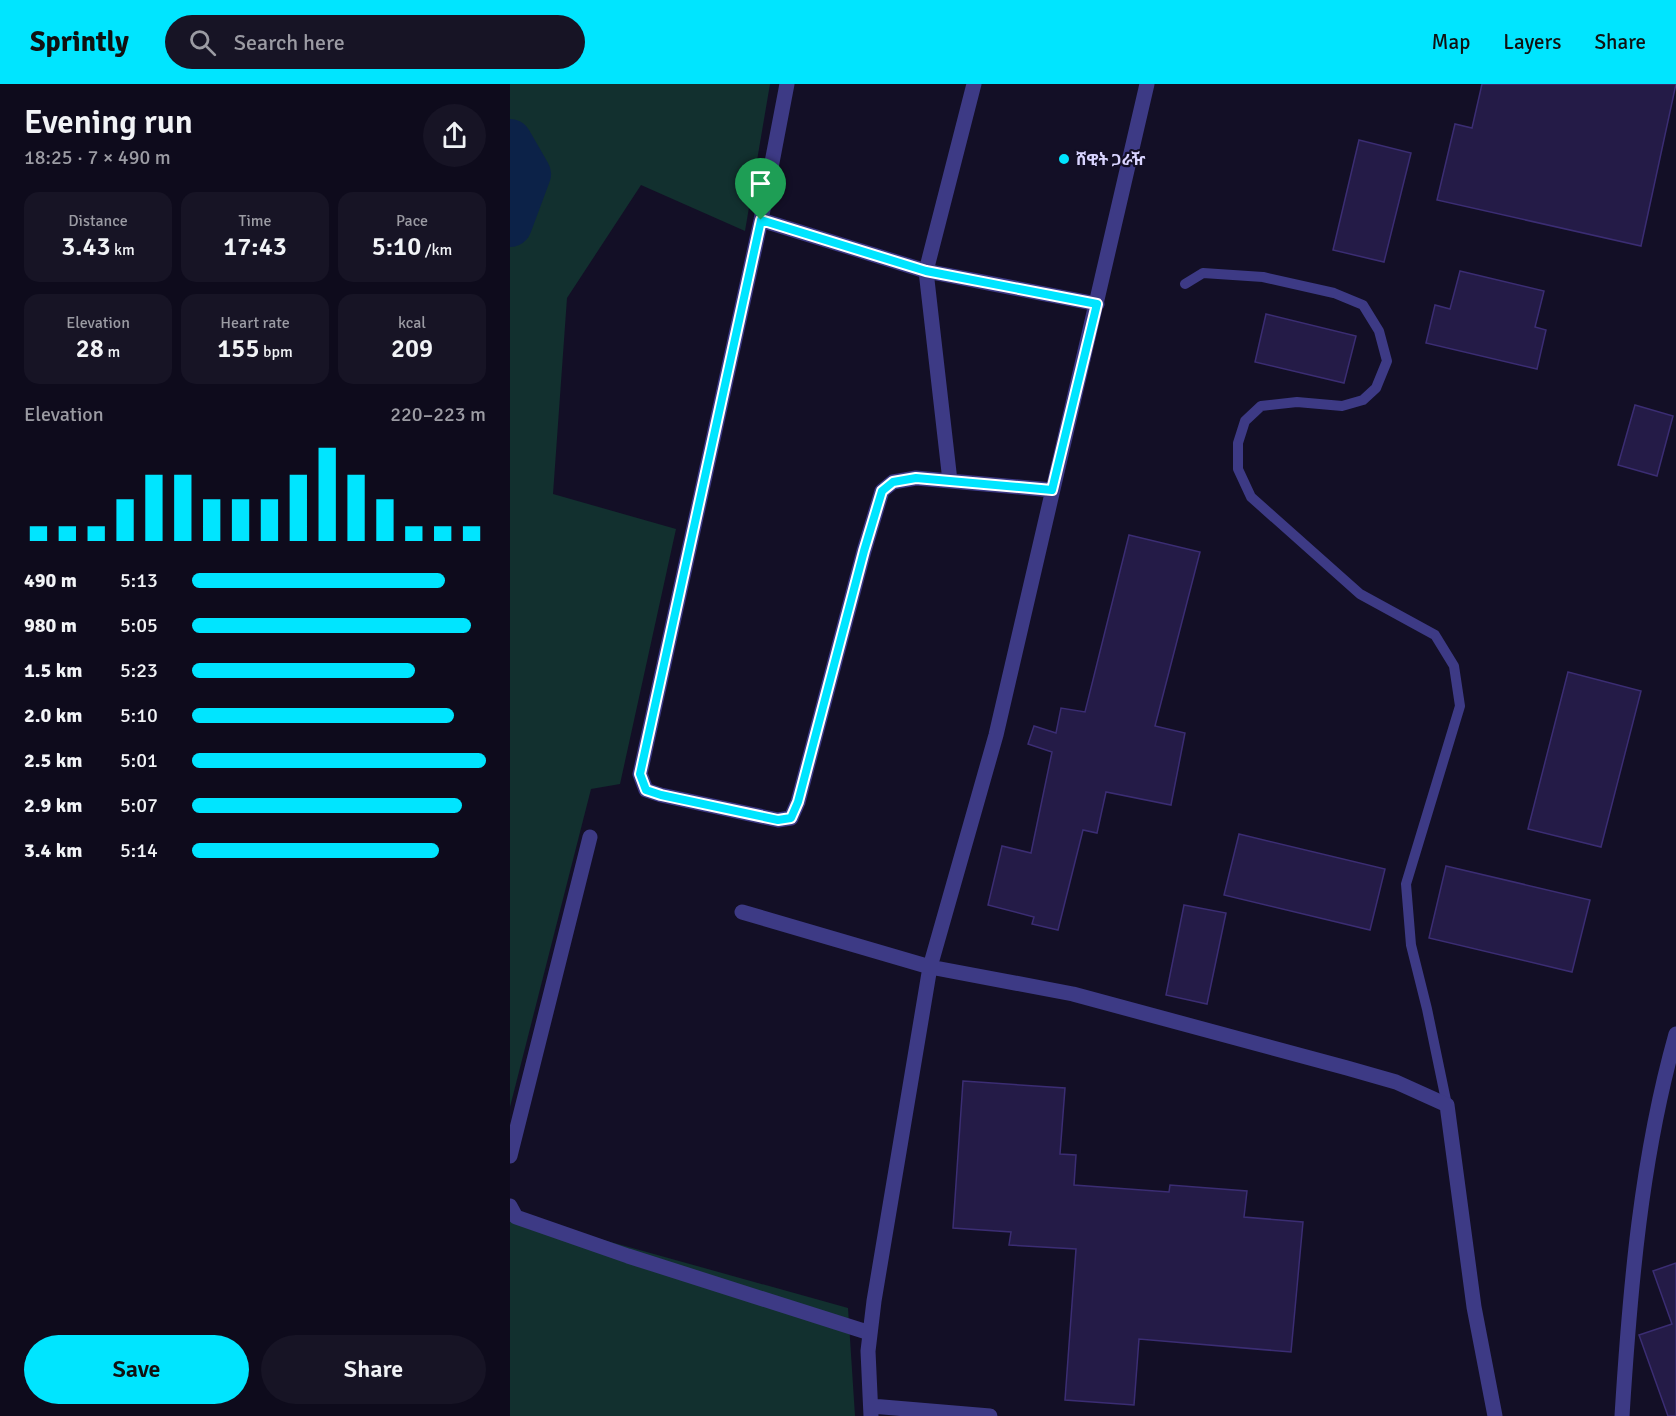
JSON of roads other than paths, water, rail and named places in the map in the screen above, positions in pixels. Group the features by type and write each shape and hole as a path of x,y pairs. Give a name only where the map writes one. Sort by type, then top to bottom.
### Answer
{"street":[{"path":"788,84 761,220 640,774 646,790 778,820 791,818 798,802 882,491 893,482 916,478 1052,490"},
{"path":"950,481 926,271 974,84"},
{"path":"990,1416 871,1411 868,1350 870,1332 930,967 996,735 1147,84"},
{"path":"761,220 926,271 1097,304"},
{"path":"510,1156 590,837"},
{"path":"742,912 930,967 1085,997 1396,1082 1447,1105 1474,1307 1495,1416"},
{"path":"1622,1416 1631,1277 1661,1089 1676,1034"},
{"path":"510,1206 516,1217 628,1256 870,1332"}],"lane":[{"path":"1185,284 1203,273 1263,277 1334,293 1364,305 1379,331 1387,361 1376,388 1364,400 1342,405 1297,402 1261,405 1245,422 1238,443 1238,469 1251,497 1290,533 1360,594 1435,635 1454,666 1460,706 1406,884 1411,945 1447,1105"}],"waterway":[{"path":"510,141 529,174 510,225"}],"place":[{"name":"ሸዊት ጋራዥ","path":"1064,159"}]}
